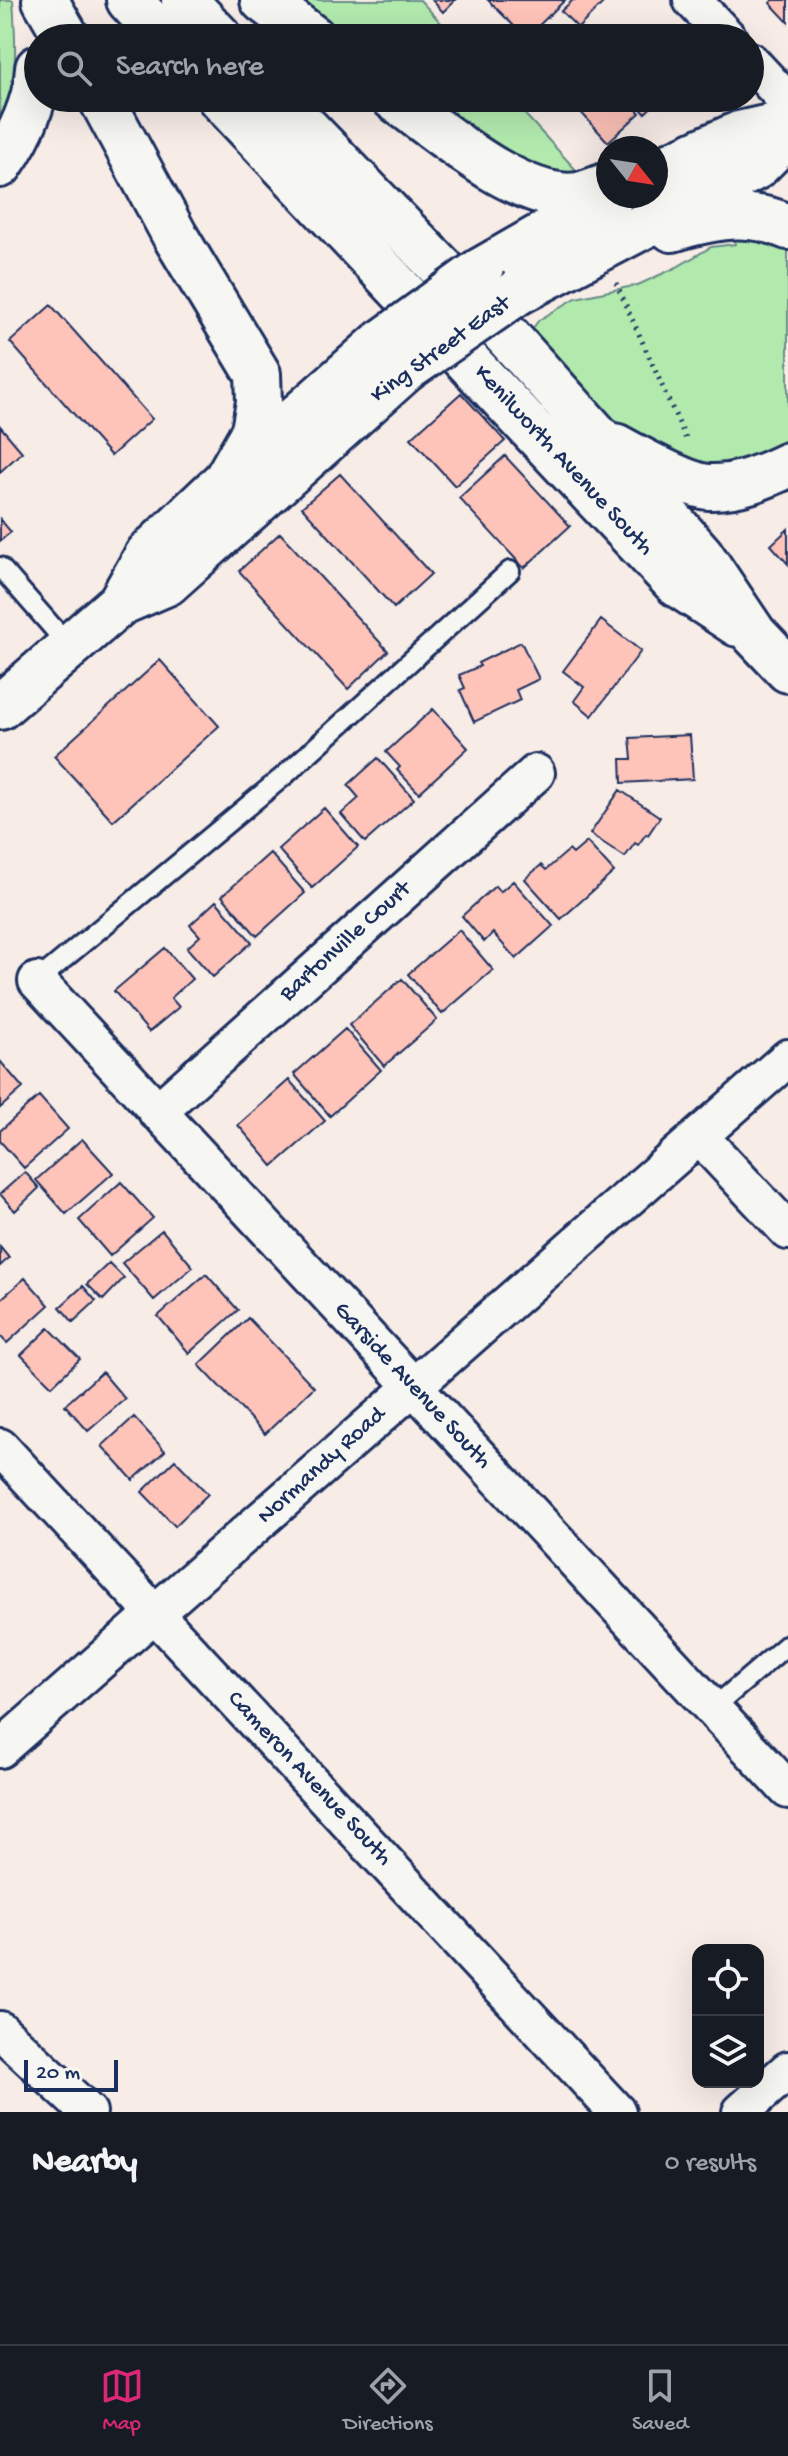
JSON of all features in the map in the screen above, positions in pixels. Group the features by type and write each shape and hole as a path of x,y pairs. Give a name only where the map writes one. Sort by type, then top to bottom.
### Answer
{"main road":[{"path":"34,0 37,24"},
{"path":"45,0 59,24"},
{"path":"129,0 151,24"},
{"path":"184,0 207,24"},
{"path":"263,0 295,24"},
{"path":"0,165 15,144 29,112"},
{"path":"109,112 175,236 258,374 259,402 254,431 226,480"},
{"name":"Kenilworth Avenue South","path":"233,112 677,584 754,634"},
{"name":"Kenilworth Avenue South","path":"291,112 508,337 597,436 701,555 754,634 788,670"},
{"path":"414,112 475,156 528,188 553,194 578,195 596,189"},
{"path":"668,165 739,134 788,123"},
{"name":"King Street East","path":"120,603 148,554 226,480 393,356 756,167 788,135"},
{"name":"King Street East","path":"0,707 120,603 167,583 480,271 596,205"},
{"path":"579,260 704,219 735,216 762,218 788,227"},
{"path":"597,436 653,467 708,487 748,482 788,465"}],"street":[{"path":"692,0 715,24"},
{"path":"764,76 788,102"},
{"name":"Bartonville Court","path":"157,1112 536,773"},
{"name":"Garside Avenue South","path":"37,981 788,1790"},
{"name":"Normandy Road","path":"0,1749 788,1058"},
{"path":"699,1136 788,1231"},
{"name":"Cameron Avenue South","path":"0,1447 617,2112"},
{"path":"0,2030 88,2112"},
{"path":"741,2112 788,2070"}],"lane":[{"path":"0,567 70,647"},
{"path":"37,981 285,775 510,571"},
{"path":"712,1709 788,1644"}],"path":[{"path":"616,283 690,449"}],"green space":[{"path":"0,0 13,0 15,47 10,93 0,122"},
{"path":"301,0 420,0 442,24 332,24"},
{"path":"445,112 523,112 576,170 569,177 509,162"},
{"path":"736,230 788,245 788,447 720,471 634,443 530,332 539,320 576,298 638,285 711,247 735,244"}],"building":[{"path":"432,0 455,0 443,12"},
{"path":"488,0 565,0 540,24 512,24"},
{"path":"573,0 604,2 582,24 574,24 561,11"},
{"path":"773,0 788,0 788,22 770,3"},
{"path":"581,112 639,112 615,136 603,136"},
{"path":"51,305 152,419 111,456 10,342"},
{"path":"461,393 505,441 455,486 411,438"},
{"path":"0,426 22,452 0,472"},
{"path":"505,456 570,526 524,568 459,498"},
{"path":"340,474 431,574 394,608 302,507"},
{"path":"0,519 11,532 0,541"},
{"path":"788,529 788,564 771,545"},
{"path":"280,533 388,651 348,689 239,571"},
{"path":"601,620 641,651 592,716 574,701 584,687 563,671"},
{"path":"521,642 539,679 516,690 520,700 474,722 460,690 465,688 459,675"},
{"path":"160,660 219,726 113,821 54,756"},
{"path":"433,709 468,748 419,793 397,770 400,767 386,752"},
{"path":"690,735 693,779 622,783 621,759 632,759 630,738"},
{"path":"378,758 414,799 365,842 341,814 359,798 348,785"},
{"path":"620,790 660,817 648,835 638,845 635,843 625,857 590,834"},
{"path":"324,808 358,847 312,888 278,849"},
{"path":"587,842 614,872 561,919 525,879 541,865 546,870 569,850 573,854"},
{"path":"270,853 305,893 257,936 222,896"},
{"path":"513,881 553,926 516,959 493,933 484,942 462,916 495,886 500,892"},
{"path":"216,901 252,942 213,977 187,948 200,936 190,925"},
{"path":"459,930 493,970 442,1014 408,974"},
{"path":"165,948 192,979 171,998 179,1007 149,1032 114,991"},
{"path":"402,979 437,1020 384,1066 349,1025"},
{"path":"345,1029 381,1070 330,1116 294,1074"},
{"path":"0,1061 23,1088 0,1108"},
{"path":"289,1080 325,1121 273,1166 238,1125"},
{"path":"39,1096 68,1129 24,1168 0,1141 0,1131"},
{"path":"82,1139 113,1173 66,1214 36,1180"},
{"path":"25,1172 39,1188 15,1211 0,1194"},
{"path":"121,1182 153,1218 110,1256 79,1220"},
{"path":"162,1230 193,1267 154,1300 122,1263"},
{"path":"0,1247 9,1258 0,1266"},
{"path":"109,1263 124,1278 103,1300 87,1284"},
{"path":"206,1274 238,1310 189,1353 158,1316"},
{"path":"25,1278 49,1305 7,1343 0,1336 0,1300"},
{"path":"83,1286 96,1301 73,1322 60,1307"},
{"path":"248,1318 314,1387 265,1434 199,1365"},
{"path":"49,1328 80,1359 52,1386 21,1355"},
{"path":"102,1372 125,1399 88,1431 65,1405"},
{"path":"134,1417 165,1451 133,1480 102,1446"},
{"path":"175,1460 208,1494 175,1526 142,1492"}]}
